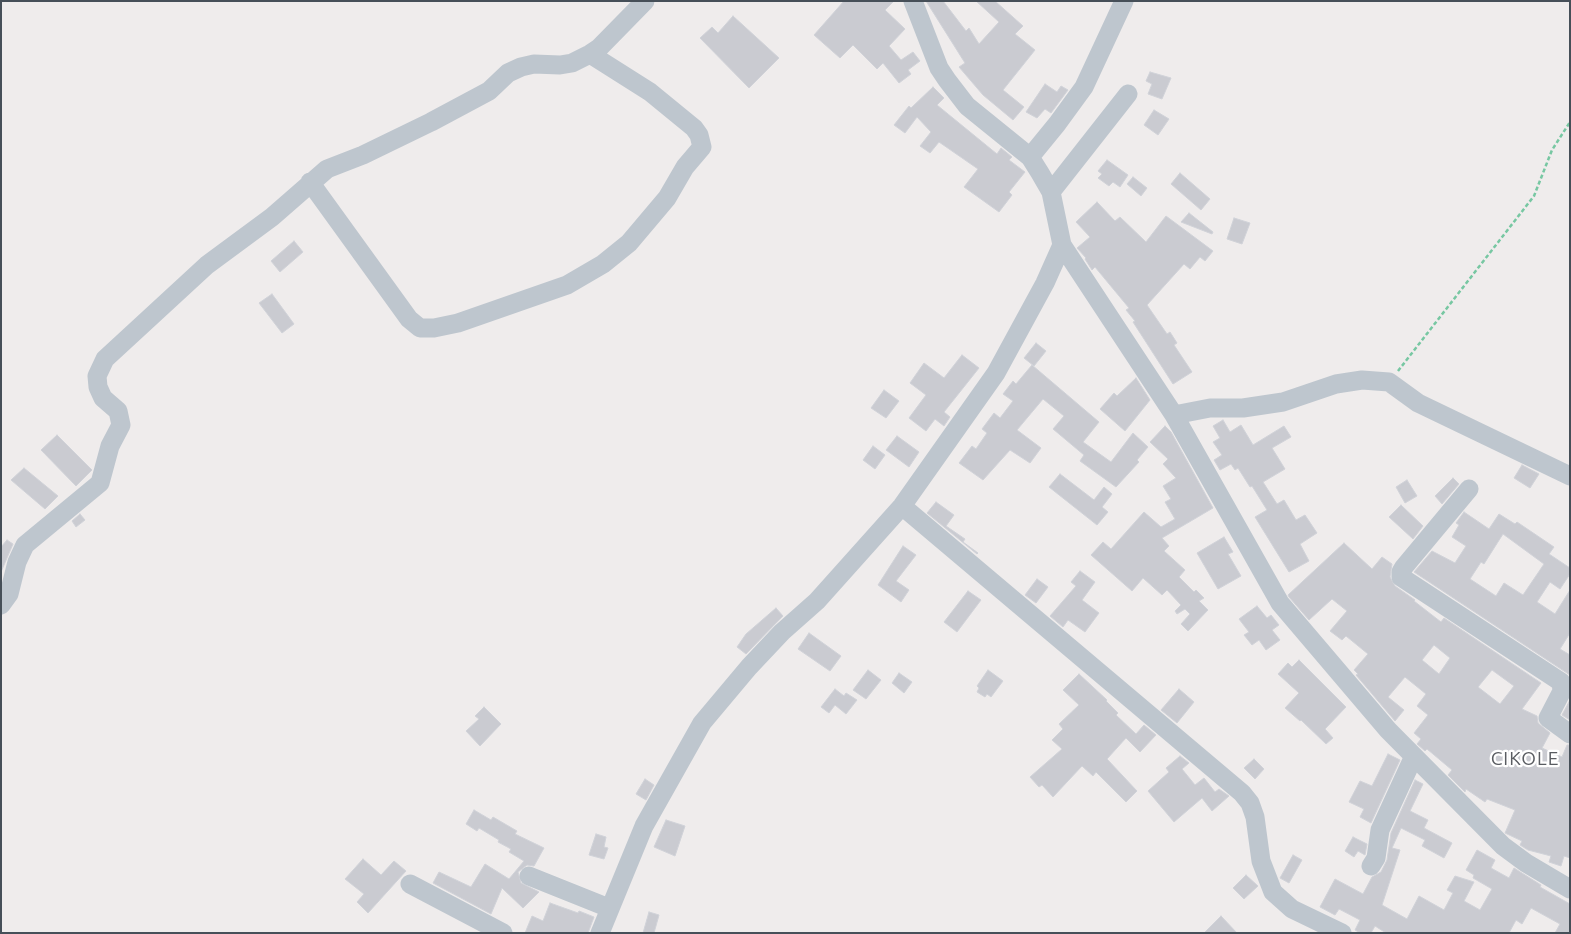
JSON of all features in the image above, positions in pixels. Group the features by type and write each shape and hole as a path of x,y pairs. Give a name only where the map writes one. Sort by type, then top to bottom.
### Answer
{"street":[{"path":"1,605 9,594 17,562 25,544 100,483 104,462 121,425 118,412 103,398 98,387 97,376 105,359 207,266 272,217 326,169 388,143 489,91 508,73 521,67 534,64 560,65 572,63 590,54 599,48 645,1"},
{"path":"913,1 939,68 947,80 968,106 1030,157 1051,192 1062,245 1174,415 1280,603 1388,730 1503,846 1570,889"},
{"path":"1030,157 1084,87 1124,1"},
{"path":"310,182 405,313 420,328 434,328 458,323 567,286 603,264 629,243 667,198 685,168 702,147 699,135 694,128 650,92 590,54"},
{"path":"1051,192 1128,94"},
{"path":"600,933 644,826 702,722 756,660 782,632 817,601 902,506 996,372 1045,283 1062,245"},
{"path":"1174,415 1210,408 1243,408 1283,402 1336,384 1362,380 1390,382 1418,403 1570,476"},
{"path":"1470,489 1404,567 1401,572 1402,577 1561,682 1562,691 1548,718 1570,734"},
{"path":"902,506 1242,794 1250,803 1255,817 1261,861 1273,892 1292,909 1342,933"},
{"path":"1371,866 1376,858 1380,830 1414,756"},
{"path":"529,876 609,908"},
{"path":"410,884 503,933"}],"path":[{"path":"1390,382 1534,196 1552,150 1570,122"}],"building":[{"path":"844,1 894,1 885,10 905,29 889,46 901,60 913,52 920,61 908,70 911,74 899,83 883,63 877,69 853,45 840,58 814,35"},
{"path":"926,1 943,1 966,31 969,28 979,44 999,22 976,1 995,1 1023,26 1015,34 1035,50 1003,90 1024,107 1013,120 983,95 959,67 965,63"},
{"path":"733,16 779,58 749,88 700,38 712,27 718,33"},
{"path":"1150,72 1171,78 1162,99 1148,94 1152,84 1146,81"},
{"path":"1045,84 1057,92 1061,86 1068,90 1051,113 1045,109 1037,118 1026,112"},
{"path":"933,87 944,98 937,105 997,154 1001,148 1012,157 1009,160 1025,172 1009,192 1012,195 999,212 964,187 978,169 939,142 930,153 920,146 931,132 917,117 905,133 894,125 909,106 911,108"},
{"path":"1154,110 1169,119 1158,135 1144,125"},
{"path":"1107,160 1128,175 1120,187 1113,182 1109,186 1098,178 1102,174 1098,171"},
{"path":"1180,173 1210,199 1201,210 1171,184"},
{"path":"1133,177 1147,188 1141,196 1127,184"},
{"path":"1097,202 1115,221 1120,217 1146,242 1166,216 1213,251 1205,261 1200,257 1190,269 1184,264 1147,305 1167,334 1170,332 1177,343 1174,345 1192,372 1173,384 1133,322 1135,321 1126,310 1129,308 1095,267 1092,270 1086,258 1077,248 1090,237 1076,222"},
{"path":"1189,213 1213,232 1212,234 1181,222"},
{"path":"1234,218 1250,223 1242,244 1227,239"},
{"path":"294,241 303,252 280,272 271,261"},
{"path":"272,294 294,324 282,333 259,303"},
{"path":"1036,343 1046,351 1034,366 1024,358"},
{"path":"962,355 979,368 944,412 950,417 944,426 935,419 926,431 909,418 926,395 910,383 924,363 944,378"},
{"path":"1032,365 1099,422 1083,442 1111,462 1133,433 1148,447 1137,460 1139,462 1116,487 1080,461 1084,455 1053,429 1064,416 1043,399 1017,430 1041,448 1030,463 1010,450 983,480 959,463 972,446 976,449 987,433 982,429 994,413 1000,418 1013,401 1003,394 1013,381 1016,384"},
{"path":"1136,378 1150,400 1125,431 1100,409 1114,393 1117,396"},
{"path":"884,390 899,401 886,418 871,408"},
{"path":"1223,420 1230,432 1241,425 1253,445 1284,426 1291,437 1272,448 1285,469 1263,482 1277,504 1284,500 1296,520 1305,515 1317,533 1300,544 1309,561 1289,572 1255,517 1267,510 1252,486 1250,487 1238,468 1235,470 1231,464 1220,470 1214,460 1222,455 1213,442 1220,438 1213,426"},
{"path":"1165,426 1171,432 1213,508 1162,538 1169,546 1164,551 1185,570 1179,577 1194,592 1196,590 1204,598 1199,601 1208,610 1188,631 1181,624 1190,614 1185,609 1177,614 1175,611 1181,605 1167,590 1162,595 1143,578 1132,591 1091,555 1103,542 1111,549 1144,512 1161,527 1175,519 1165,502 1171,499 1163,486 1176,478 1163,464 1168,459 1150,442"},
{"path":"57,435 92,470 76,486 41,450"},
{"path":"897,436 919,452 909,467 886,450"},
{"path":"873,446 885,455 875,469 863,460"},
{"path":"1522,465 1539,474 1530,488 1514,478"},
{"path":"24,468 58,496 45,509 11,480"},
{"path":"1060,474 1094,500 1104,487 1112,494 1102,507 1108,512 1097,525 1049,487"},
{"path":"1453,478 1459,484 1442,504 1435,496"},
{"path":"1407,480 1417,496 1405,503 1396,487"},
{"path":"936,502 954,515 946,526 965,539 963,542 977,554 927,513"},
{"path":"1401,505 1423,526 1413,539 1389,517"},
{"path":"1464,512 1489,529 1499,514 1515,524 1517,522 1554,547 1549,554 1570,568 1570,574 1560,589 1550,582 1537,602 1555,614 1570,590 1570,633 1560,649 1570,655 1570,675 1414,572 1432,551 1455,563 1466,546 1452,537 1459,525 1456,523","holes":["1503,534 1544,564 1523,595 1504,583 1496,596 1470,579 1481,562 1484,564"]},
{"path":"80,514 85,520 76,527 72,521"},
{"path":"1224,537 1233,552 1228,554 1241,576 1218,589 1197,553"},
{"path":"7,540 13,544 1,572 1,547"},
{"path":"1344,543 1372,569 1382,557 1392,564 1390,577 1395,586 1441,622 1444,618 1541,683 1522,709 1537,716 1538,723 1550,733 1542,748 1562,757 1567,745 1570,745 1570,858 1564,856 1561,866 1549,862 1551,856 1528,850 1520,845 1522,841 1505,833 1515,810 1487,799 1485,802 1466,789 1465,792 1448,775 1452,770 1427,749 1425,751 1417,744 1421,739 1414,733 1428,715 1417,706 1426,694 1405,677 1388,697 1404,710 1395,721 1356,675 1358,674 1354,670 1368,654 1346,636 1342,640 1330,631 1347,611 1332,599 1309,620 1288,595","holes":["1434,645 1450,658 1439,674 1422,660","1492,670 1514,686 1500,704 1478,687"]},
{"path":"903,546 916,555 896,581 909,590 901,602 878,585"},
{"path":"1080,571 1095,582 1082,600 1099,613 1085,632 1068,620 1063,627 1050,616 1076,586 1071,582"},
{"path":"1037,579 1048,587 1036,603 1025,595"},
{"path":"968,591 981,600 957,632 944,622"},
{"path":"1257,606 1267,618 1271,615 1279,625 1272,630 1280,640 1266,650 1259,640 1252,645 1244,635 1249,632 1239,619"},
{"path":"776,608 783,616 746,654 737,647 746,634"},
{"path":"809,633 841,656 830,671 798,649"},
{"path":"1299,660 1346,707 1325,729 1333,738 1326,744 1301,720 1285,708 1299,693 1278,674 1288,663 1292,667"},
{"path":"868,670 881,680 866,699 853,690"},
{"path":"988,670 1003,681 991,697 987,694 985,697 977,692 979,688 977,686"},
{"path":"899,673 912,682 904,693 892,683"},
{"path":"1079,674 1107,700 1118,713 1116,715 1136,734 1144,725 1156,735 1140,752 1126,738 1107,759 1137,791 1126,802 1096,772 1093,776 1082,766 1053,797 1042,785 1039,787 1030,777 1062,749 1052,740 1063,729 1059,724 1079,705 1063,690"},
{"path":"835,689 844,696 846,693 857,700 846,714 835,705 829,713 821,707"},
{"path":"1179,689 1194,702 1177,723 1161,710"},
{"path":"1570,700 1570,720 1562,715"},
{"path":"484,707 501,724 480,746 466,731 479,719 475,716"},
{"path":"1388,754 1400,760 1371,823 1360,817 1364,809 1349,802 1360,781 1372,786"},
{"path":"1180,756 1189,763 1182,769 1195,785 1204,778 1215,792 1219,789 1229,796 1212,811 1202,798 1174,822 1148,791 1169,772 1166,768"},
{"path":"1254,759 1264,769 1255,779 1244,768"},
{"path":"645,779 654,785 646,800 636,794"},
{"path":"1415,780 1423,784 1410,811 1428,820 1424,828 1452,843 1444,858 1422,846 1425,840 1401,828 1392,848 1400,850 1382,905 1407,919 1419,896 1444,910 1453,893 1447,890 1455,876 1474,882 1464,901 1480,910 1492,889 1473,878 1474,875 1466,870 1477,850 1495,860 1491,868 1509,878 1514,868 1541,885 1540,887 1570,904 1570,933 1555,933 1560,924 1531,908 1522,924 1516,920 1509,933 1386,933 1375,926 1371,933 1360,933 1355,930 1360,920 1339,909 1335,915 1320,907 1335,879 1363,894 1372,877 1381,872 1387,860 1391,833"},
{"path":"474,810 491,820 493,817 517,831 515,834 544,848 534,866 527,865 518,872 521,883 539,892 523,908 502,888 491,914 433,883 439,872 471,887 485,864 509,879 524,861 509,852 511,849 498,842 499,840 479,828 477,831 466,824"},
{"path":"666,820 685,826 675,856 654,847"},
{"path":"596,834 606,837 604,847 608,848 604,859 589,855"},
{"path":"1353,837 1367,844 1365,855 1358,851 1354,857 1345,851"},
{"path":"1293,855 1302,860 1289,883 1280,878"},
{"path":"363,859 381,875 394,861 406,871 368,913 357,902 364,894 345,879"},
{"path":"1246,875 1258,886 1244,899 1233,888"},
{"path":"550,903 594,917 588,933 525,933 532,916 543,921"},
{"path":"649,912 659,915 654,933 643,933"},
{"path":"1221,916 1237,933 1204,933"}],"district":[{"name":"CIKOLE","path":"1525,759"}]}
